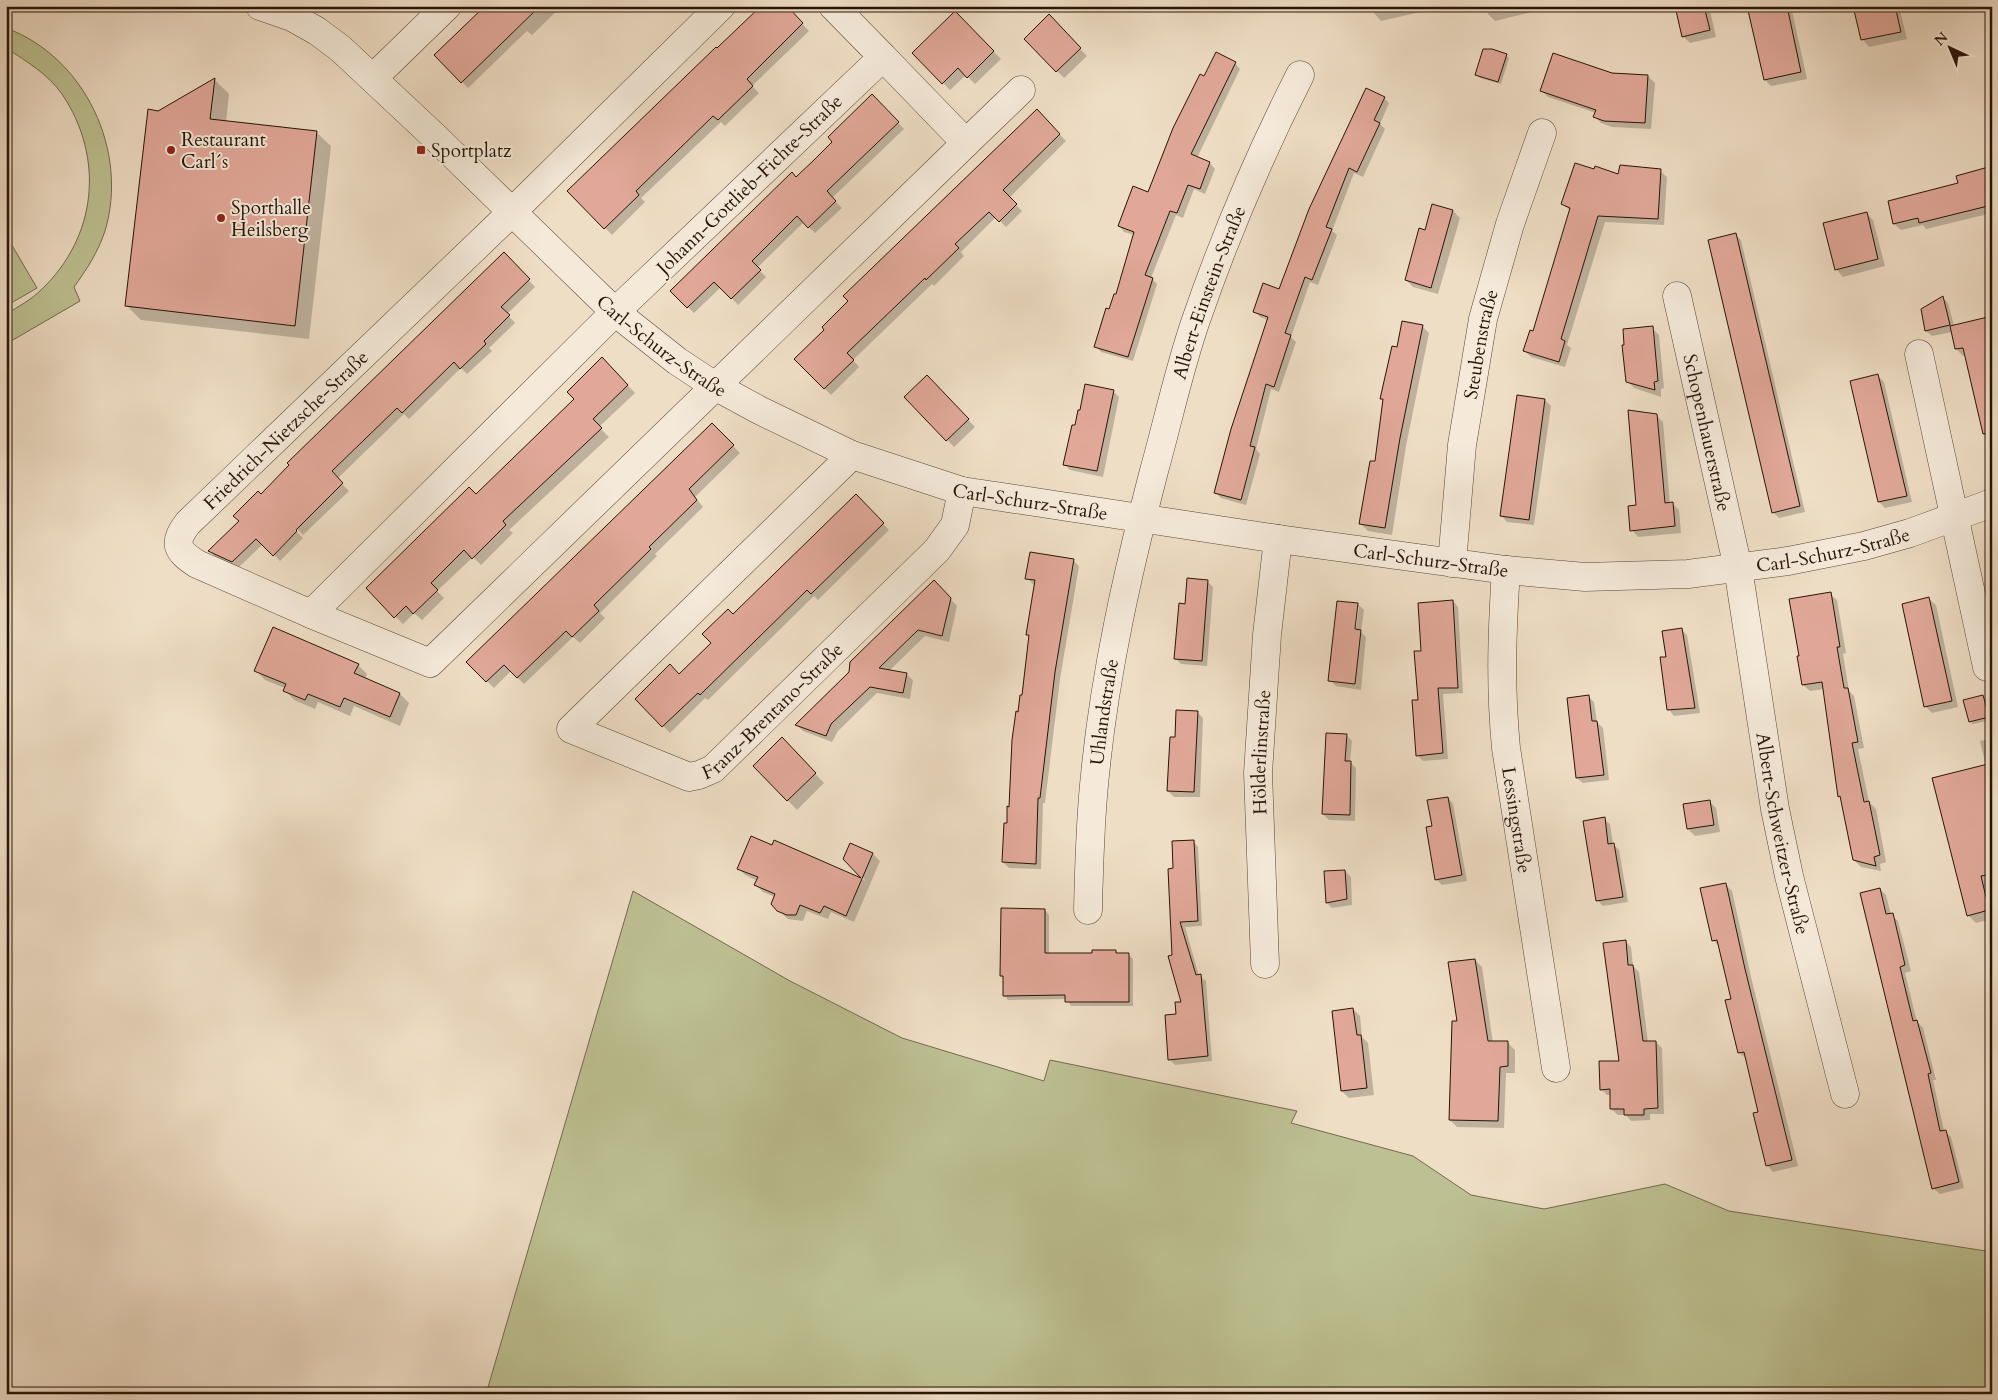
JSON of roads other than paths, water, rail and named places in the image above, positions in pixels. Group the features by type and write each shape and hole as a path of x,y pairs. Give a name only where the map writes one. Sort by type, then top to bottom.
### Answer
{"street":[{"name":"Carl-Schurz-Straße","path":"260,6 292,17 317,31 341,48 615,312 662,350 715,386 785,424 852,455 962,490 1278,539 1506,570 1585,577 1688,574 1788,561 1864,546 1910,534 1992,503"},
{"path":"373,78 447,6"},
{"path":"511,213 721,6"},
{"path":"833,6 966,143"},
{"name":"Johann-Gottlieb-Fichte-Straße","path":"615,312 883,57"},
{"name":"Albert-Einstein-Straße","path":"1142,518 1184,358 1206,292 1269,137 1300,75"},
{"path":"715,386 1021,90"},
{"name":"Steubenstraße","path":"1452,563 1462,445 1483,319 1510,224 1542,133"},
{"name":"Friedrich-Nietzsche-Straße","path":"511,213 188,523 179,534 178,546 183,555 197,564 310,614 430,663 715,386"},
{"name":"Schopenhauerstraße","path":"1677,296 1738,568"},
{"path":"310,614 615,312"},
{"path":"1919,354 1987,667"},
{"name":"Franz-Brentano-Straße","path":"852,455 571,729 689,776 699,775 713,769 937,550 956,525 962,490"},
{"name":"Uhlandstraße","path":"1088,910 1094,776 1102,713 1115,636 1142,518"},
{"name":"Hölderlinstraße","path":"1265,964 1258,773 1267,635 1278,539"},
{"name":"Albert-Schweitzer-Straße","path":"1738,568 1775,809 1789,876 1845,1094"},
{"name":"Lessingstraße","path":"1506,570 1501,636 1503,721 1556,1068"}],"place":[{"name":"Restaurant Carl´s","path":"171,150"},
{"name":"Sportplatz","path":"421,150"},
{"name":"Sporthalle Heilsberg","path":"221,218"}]}
